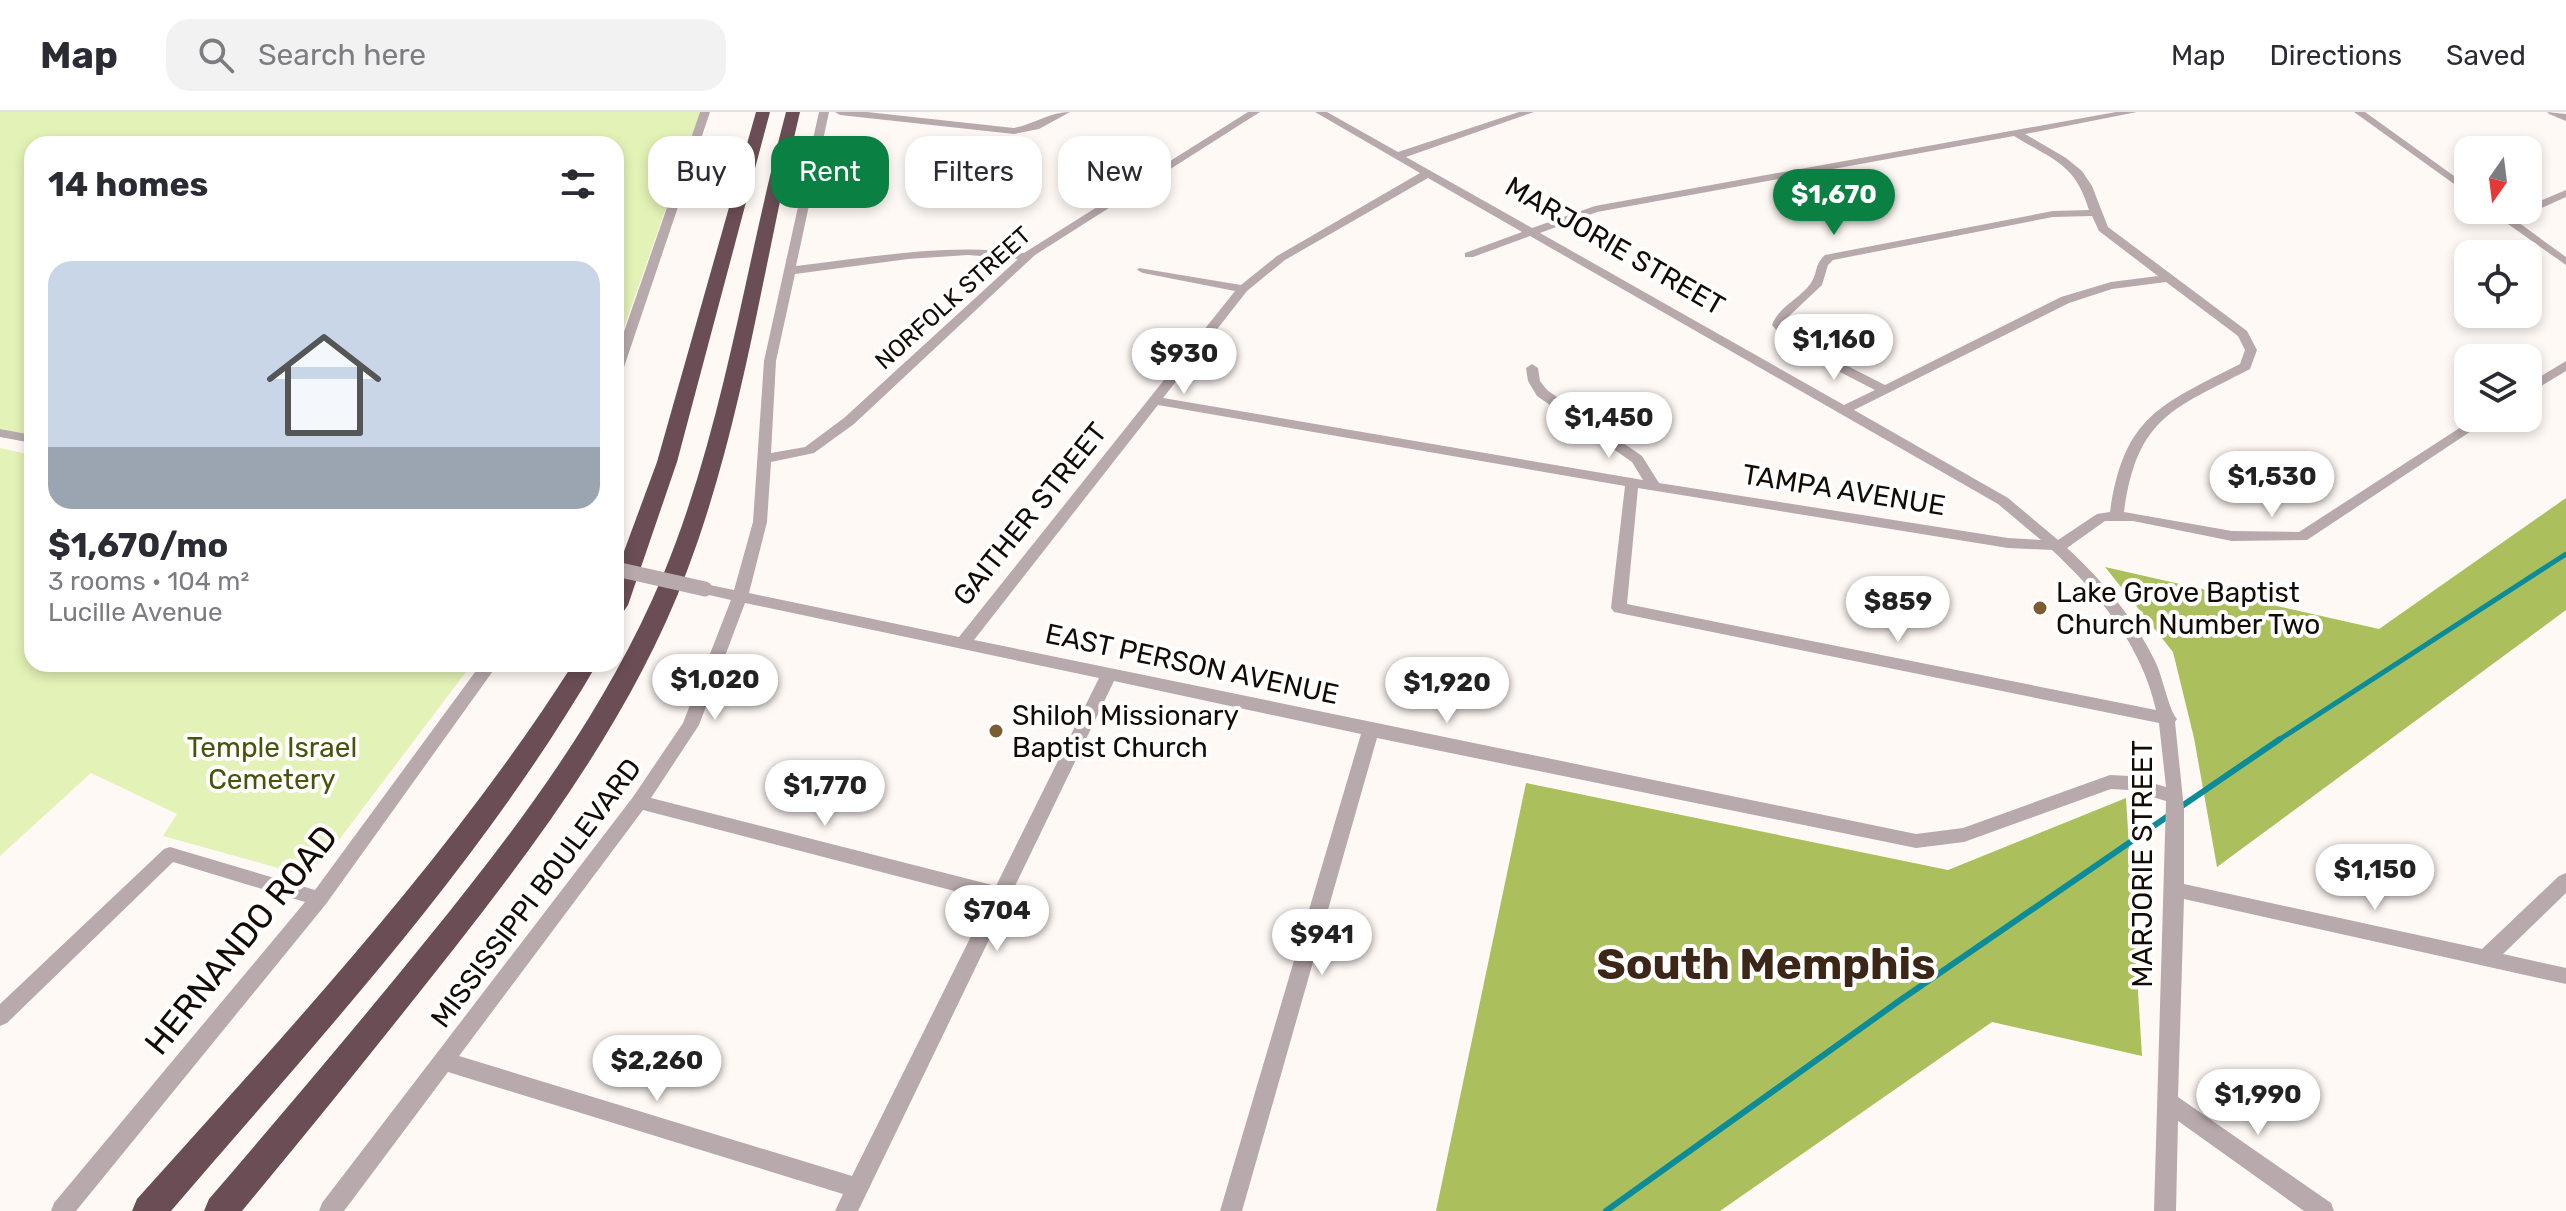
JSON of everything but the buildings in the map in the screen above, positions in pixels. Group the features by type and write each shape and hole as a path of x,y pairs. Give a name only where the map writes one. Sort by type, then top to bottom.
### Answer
{"highway":[{"path":"624,583 667,462 763,112"},
{"path":"221,1211 357,1049 535,822 597,731 638,655 675,572 695,516 793,112"},
{"path":"149,1211 442,871 537,744 580,672"}],"street":[{"path":"624,350 705,112"},
{"name":"MISSISSIPPI BOULEVARD","path":"330,1211 639,802 691,725 709,685 740,597 760,522 770,361 824,112"},
{"path":"840,112 1014,131 1036,127 1065,112"},
{"name":"NORFOLK STREET","path":"763,459 809,450 849,421 1027,257 1255,112"},
{"name":"MARJORIE STREET","path":"1320,112 2003,501 2059,546 2099,589 2150,664 2169,719 2174,796 2174,889 2165,1211"},
{"path":"1398,156 1529,112"},
{"path":"1469,255 1595,209 2132,112"},
{"path":"2359,112 2454,181"},
{"path":"2552,112 2566,118"},
{"path":"2016,133 2069,167 2084,181 2093,213 2103,229 2243,334 2251,350 2246,366 2165,409 2137,435 2118,494 2116,517"},
{"name":"GAITHER STREET","path":"962,644 1243,289 1281,258 1428,173"},
{"path":"2542,204 2566,193"},
{"path":"1883,389 1800,344 1778,325 1781,317 1818,283 1822,264 1829,257 2053,214 2093,213"},
{"path":"2513,224 2566,262"},
{"path":"788,271 984,251 1027,257"},
{"path":"1143,270 1243,289"},
{"path":"1846,409 2065,300 2111,286 2170,278"},
{"path":"2542,381 2566,365"},
{"path":"1532,368 1534,381 1542,393 1637,459 1653,485"},
{"name":"TAMPA AVENUE","path":"1157,401 1632,483 2008,543 2059,546"},
{"path":"2059,546 2102,517 2133,516 2232,536 2302,537 2463,432"},
{"path":"0,433 24,438"},
{"path":"1632,483 1619,608 2169,719"},
{"name":"EAST PERSON AVENUE","path":"624,571 1371,730 1916,841 1964,835 2110,782 2129,783 2174,796"},
{"name":"HERNANDO ROAD","path":"62,1211 319,899 484,672"},
{"path":"846,1211 1109,675"},
{"path":"1231,1211 1371,730"},
{"path":"639,802 1001,895"},
{"path":"0,1017 170,854 319,899"},
{"path":"2485,958 2566,881"},
{"path":"2174,889 2566,976"},
{"path":"443,1061 857,1188"},
{"path":"2167,1101 2323,1211"}],"green space":[{"path":"0,112 700,112 692,136 648,136 648,208 666,208 624,327 624,136 24,136 24,434 0,429"},
{"name":"Temple Israel Cemetery","path":"0,448 24,453 24,672 466,672 323,861 296,873 163,836 177,814 91,773 0,856"},
{"path":"2566,498 2566,610 2217,867 2194,738 2173,652 2105,567 2379,629"},
{"path":"1526,783 1948,870 2126,798 2142,1056 1992,1022 1720,1211 1436,1211"}],"waterway":[{"path":"2278,740 2566,554"},
{"path":"2179,808 2278,740"},
{"path":"1606,1211 1899,1001 2171,814"}],"place":[{"name":"Lake Grove Baptist Church Number Two","path":"2040,608"},
{"name":"Shiloh Missionary Baptist Church","path":"996,731"}],"district":[{"name":"South Memphis","path":"1766,964"}]}
